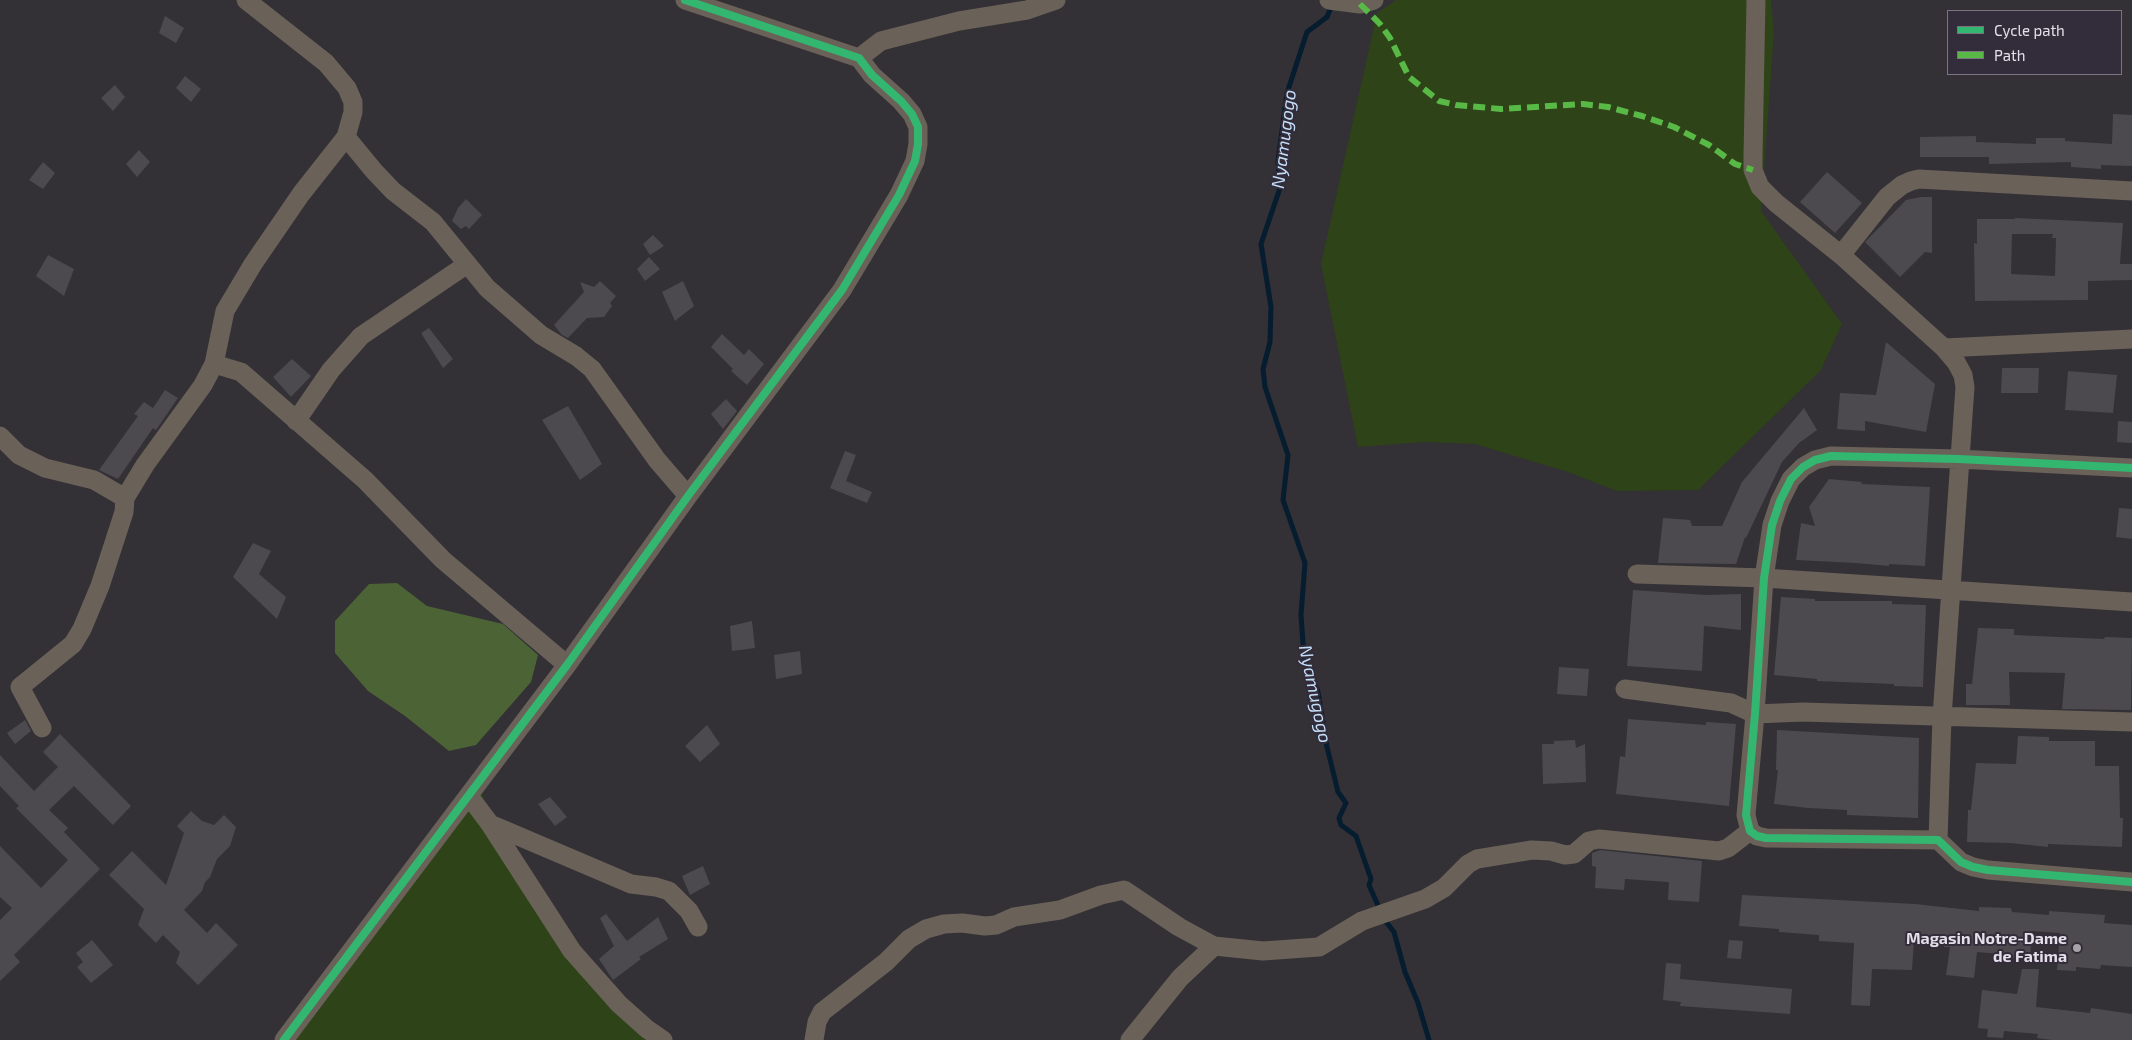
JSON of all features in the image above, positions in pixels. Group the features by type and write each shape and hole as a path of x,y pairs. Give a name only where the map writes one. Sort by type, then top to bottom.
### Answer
{"street":[{"path":"42,728 20,687 73,644 82,629 100,586 124,512 125,498 145,465 203,385 214,364 225,311 258,256 301,194 346,137 353,112 353,102 347,88 326,63 246,0"},
{"path":"284,1040 567,665 688,496 842,290 898,195 915,161 918,127 912,114 901,101 872,75 859,58 685,0"},
{"path":"859,58 881,41 959,21 1027,10 1056,0"},
{"path":"1329,0 1360,4 1374,0"},
{"path":"1756,0 1753,170 1760,187 1776,203 1842,255 1944,348 1956,362 1963,375 1965,386 1942,717 1938,840"},
{"path":"346,137 393,191 433,222 451,242 466,265 487,288 541,335 576,356 592,369 657,460 688,496"},
{"path":"1842,255 1888,197 1911,180 2132,191"},
{"path":"296,420 331,370 361,336 466,265"},
{"path":"1944,348 2132,339"},
{"path":"214,364 241,372 365,480 443,560 567,665"},
{"path":"0,436 19,455 46,468 94,480 125,498"},
{"path":"2132,468 1959,458 1831,456 1815,460 1803,467 1791,479 1780,501 1772,525 1764,578 1756,714 1746,815 1750,831 1757,836 1766,838 1938,840 1961,862 1973,867 1988,870 2132,882"},
{"path":"1637,574 1764,578 2132,602"},
{"path":"1625,689 1731,703 1756,714 1802,712 2132,722"},
{"path":"469,796 490,824 572,951 619,1004 647,1029 663,1040"},
{"path":"490,824 631,884 656,887 669,891 689,911 698,927"},
{"path":"814,1040 817,1022 822,1012 886,962 910,939 926,929 944,924 996,925 1014,917 1060,910 1101,895 1124,890 1179,927 1214,946 1263,951 1319,947 1362,922 1425,899 1444,888 1468,864 1477,859 1532,850 1552,851 1565,855 1574,854 1589,841 1599,839 1719,851 1728,848 1750,831"},
{"path":"1130,1040 1180,978 1214,946"}],"green space":[{"path":"1396,0 1771,0 1774,32 1761,211 1842,324 1821,370 1698,490 1617,491 1565,471 1475,444 1423,442 1358,447 1321,264 1377,13"},
{"path":"397,583 427,606 503,624 538,655 531,682 476,745 449,751 405,716 368,691 335,653 335,621 369,584"},
{"path":"479,779 486,806 587,961 668,1040 289,1040"}],"building":[{"path":"165,16 184,28 176,43 159,33"},
{"path":"185,76 201,89 191,102 176,88"},
{"path":"115,85 125,97 113,111 101,98"},
{"path":"2113,114 2132,115 2132,166 2101,165 2101,169 2071,167 2071,162 1989,164 1989,157 1920,157 1920,137 1976,136 1976,142 2036,144 2036,138 2065,138 2065,141 2112,144"},
{"path":"139,150 150,162 137,177 126,164"},
{"path":"43,162 55,173 43,189 29,180"},
{"path":"1827,172 1862,203 1835,233 1800,202"},
{"path":"1932,197 1932,253 1925,252 1900,277 1865,242 1906,200"},
{"path":"466,199 482,215 469,229 466,226 461,229 452,221 458,208"},
{"path":"1977,219 2123,223 2120,264 2132,264 2132,280 2088,281 2088,300 1975,301 1974,243 1977,244","holes":["2012,234 2053,234 2052,238 2056,238 2055,276 2011,274"]},
{"path":"653,235 664,246 650,255 643,244"},
{"path":"48,255 74,269 64,296 36,276"},
{"path":"649,257 660,269 645,281 637,269"},
{"path":"600,281 616,296 610,303 612,306 604,317 587,318 568,338 562,335 554,325 584,292 580,282 594,287"},
{"path":"683,281 694,306 675,321 662,292"},
{"path":"429,328 453,359 443,368 421,333"},
{"path":"722,334 744,355 749,349 764,364 747,385 731,371 733,369 711,347"},
{"path":"1886,342 1935,384 1926,432 1865,421 1865,431 1837,429 1840,393 1876,395"},
{"path":"292,359 311,376 291,397 273,377"},
{"path":"2002,368 2039,368 2038,393 2001,393"},
{"path":"2068,371 2117,375 2113,413 2065,410"},
{"path":"165,390 178,398 156,430 153,428 118,479 99,470 138,416 134,414 144,402 153,408"},
{"path":"726,399 737,411 723,429 711,414"},
{"path":"568,406 602,464 580,480 542,420"},
{"path":"1804,408 1817,430 1799,443 1782,462 1745,537 1736,564 1658,563 1663,518 1690,520 1692,526 1722,526 1742,482"},
{"path":"2118,421 2132,422 2132,443 2117,442"},
{"path":"845,451 856,455 846,481 872,492 867,503 830,488"},
{"path":"1829,479 1862,482 1861,484 1930,487 1925,566 1889,564 1889,566 1796,560 1801,523 1815,526 1809,507"},
{"path":"2119,508 2132,509 2132,539 2116,537"},
{"path":"253,543 271,551 259,574 286,597 277,619 233,577"},
{"path":"1633,590 1706,595 1741,594 1741,630 1704,626 1702,671 1627,666"},
{"path":"1781,597 1815,599 1815,601 1892,601 1892,604 1926,605 1923,687 1817,681 1817,679 1774,675"},
{"path":"752,621 755,648 732,651 730,626"},
{"path":"1978,628 2014,629 2014,635 2104,639 2105,637 2132,638 2131,710 2062,709 2065,673 2009,672 2010,705 1966,705 1966,684 1972,684"},
{"path":"800,651 802,674 776,679 774,655"},
{"path":"1559,667 1589,669 1587,696 1557,694"},
{"path":"1628,719 1706,725 1706,722 1736,724 1729,806 1616,794 1620,756 1625,757"},
{"path":"25,720 31,731 15,744 7,733"},
{"path":"707,725 720,744 700,762 685,746"},
{"path":"1777,730 1919,738 1918,818 1847,815 1847,810 1774,804 1778,770 1776,770"},
{"path":"60,734 131,806 113,825 74,786 49,810 68,828 64,832 100,869 14,955 20,962 0,981 0,920 12,908 0,897 0,846 41,888 68,860 16,808 19,806 0,786 0,755 34,791 58,767 43,752"},
{"path":"2018,736 2049,737 2049,741 2095,741 2095,766 2119,766 2120,818 2123,818 2122,847 2048,844 2048,847 2010,843 1967,842 1968,810 1971,810 1976,763 2016,764"},
{"path":"1575,740 1576,748 1585,744 1586,782 1543,784 1542,744 1554,744 1554,741"},
{"path":"550,797 567,817 555,826 538,804"},
{"path":"191,811 202,821 214,825 224,815 236,827 230,846 217,859 202,891 184,910 207,933 216,923 238,945 198,985 176,963 180,952 163,935 156,943 138,925 144,909 109,875 132,851 166,885 184,833 177,826"},
{"path":"1600,850 1702,861 1699,902 1668,900 1669,882 1625,879 1624,890 1595,888 1596,867 1592,866 1592,853"},
{"path":"703,866 710,884 690,895 682,876"},
{"path":"1742,895 1915,904 1979,911 1979,907 2011,908 2012,912 2049,915 2049,911 2105,915 2104,923 2132,925 2132,967 2101,965 2100,969 2076,967 2076,971 2057,970 2060,933 2032,931 2030,958 2014,960 2013,955 1977,952 1974,978 1946,975 1950,947 1944,947 1944,942 1914,940 1912,970 1872,969 1870,1006 1851,1005 1854,943 1819,941 1819,935 1739,926"},
{"path":"606,914 627,941 658,917 668,939 639,957 641,959 613,980 599,959 614,946 600,918"},
{"path":"92,940 113,965 91,983 77,967 83,962 76,953"},
{"path":"1729,940 1743,941 1741,959 1727,958"},
{"path":"1666,963 1681,964 1680,979 1792,989 1790,1014 1680,1006 1681,1002 1663,1000"},
{"path":"2022,969 2039,969 2036,1007 2090,1013 2091,1008 2132,1014 2132,1040 2052,1040 2037,1038 2038,1034 2004,1031 2003,1038 1987,1037 1988,1029 1978,1028 1982,990 2017,994"}],"waterway":[{"name":"Nyamugogo","path":"1331,7 1327,17 1307,32 1287,93 1278,161 1280,188 1261,244 1271,307 1270,342 1263,369 1265,387 1288,455 1283,500 1305,563 1301,615 1304,657 1318,692 1327,747 1338,792 1346,803 1339,818 1341,825 1356,836 1371,879 1369,885 1380,910"},
{"name":"Nyamugogo","path":"1383,918 1394,932 1405,972 1418,1003 1429,1040"}],"marked path":[{"path":"1360,4 1380,24 1390,38 1409,77 1439,101 1456,105 1501,109 1583,104 1608,107 1674,127 1709,145 1735,164 1753,170"}],"cycle path":[{"path":"284,1040 567,665 688,496 842,290 899,195 915,161 918,127 912,114 901,101 872,75 859,58 685,0"},
{"path":"2132,468 1959,459 1831,456 1815,460 1803,467 1791,479 1780,501 1772,525 1764,578 1746,815 1750,831 1757,836 1766,838 1938,840 1961,862 1973,867 1988,870 2132,882"}],"place":[{"name":"Magasin Notre-Dame de Fatima","path":"2077,948"}]}
